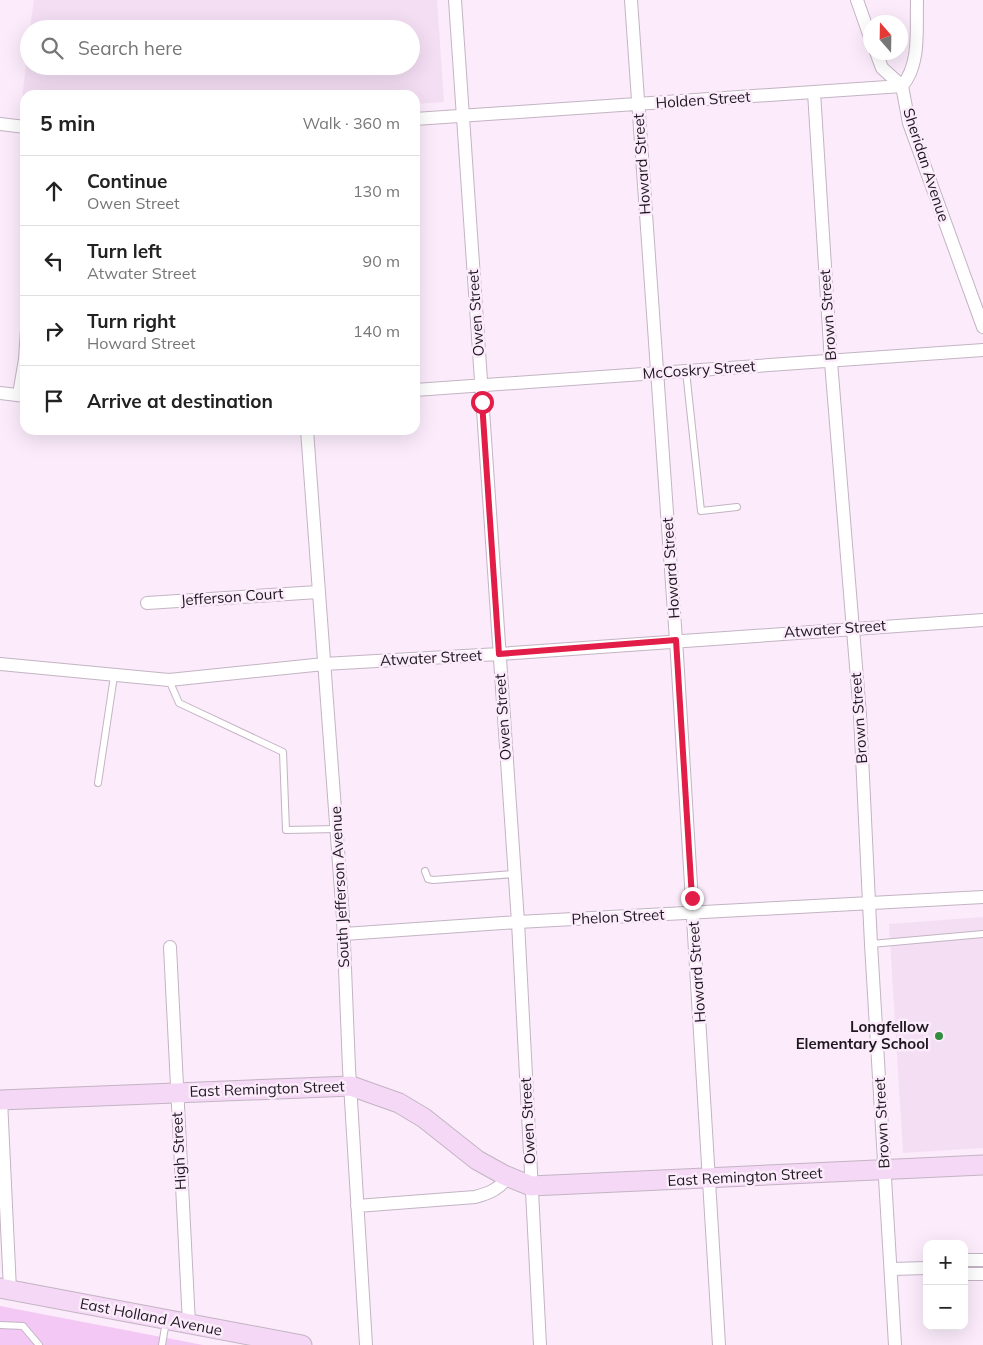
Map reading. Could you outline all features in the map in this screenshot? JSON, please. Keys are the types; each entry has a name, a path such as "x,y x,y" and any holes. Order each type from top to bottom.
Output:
{"main road":[{"name":"East Remington Street","path":"1,1100 351,1086 399,1103 424,1118 477,1160 508,1177 531,1186 983,1165"},
{"name":"East Holland Avenue","path":"5,1289 302,1345"}],"street":[{"name":"Owen Street","path":"455,0 515,874 540,1345"},
{"name":"Howard Street","path":"631,0 676,640 719,1345"},
{"path":"857,0 863,17"},
{"path":"879,60 882,68 902,86 911,75 915,50 917,0"},
{"name":"Holden Street","path":"420,119 902,86"},
{"name":"Sheridan Avenue","path":"902,86 909,123 983,327"},
{"name":"Brown Street","path":"814,92 831,362 860,715 871,944 892,1269 895,1345"},
{"path":"0,124 20,126"},
{"name":"McCoskry Street","path":"420,390 983,350"},
{"path":"0,393 20,395"},
{"name":"South Jefferson Avenue","path":"307,435 344,934 357,1206 366,1345"},
{"name":"Jefferson Court","path":"147,603 318,592"},
{"name":"Atwater Street","path":"0,664 169,680 324,664 499,654 676,640 983,620"},
{"name":"Phelon Street","path":"344,934 518,922 983,897"},
{"name":"High Street","path":"170,947 189,1324"},
{"path":"1,1100 5,1289"},
{"path":"357,1206 475,1197 491,1193 501,1186 508,1177"},
{"path":"968,1260 983,1260"},
{"path":"892,1269 923,1268"},
{"path":"968,1274 983,1274"}],"lane":[{"path":"686,371 701,511 737,507"},
{"path":"98,783 114,676"},
{"path":"169,680 179,703 283,752 286,830 337,829"},
{"path":"425,871 428,879 433,880 515,874"},
{"path":"871,944 983,934"},
{"path":"162,1345 166,1320"},
{"path":"0,1325 23,1326 39,1345"}],"shaded area":[{"path":"34,0 437,0 444,102 420,104 420,90 23,90 25,75 420,75 420,20 31,20"},
{"name":"Longfellow Elementary School","path":"983,917 983,1148 903,1153 889,924"},
{"path":"0,1306 203,1345 0,1345"}],"place":[{"name":"Longfellow Elementary School","path":"939,1036"}],"route":[{"path":"482,402 499,654 676,640 692,898"}]}
